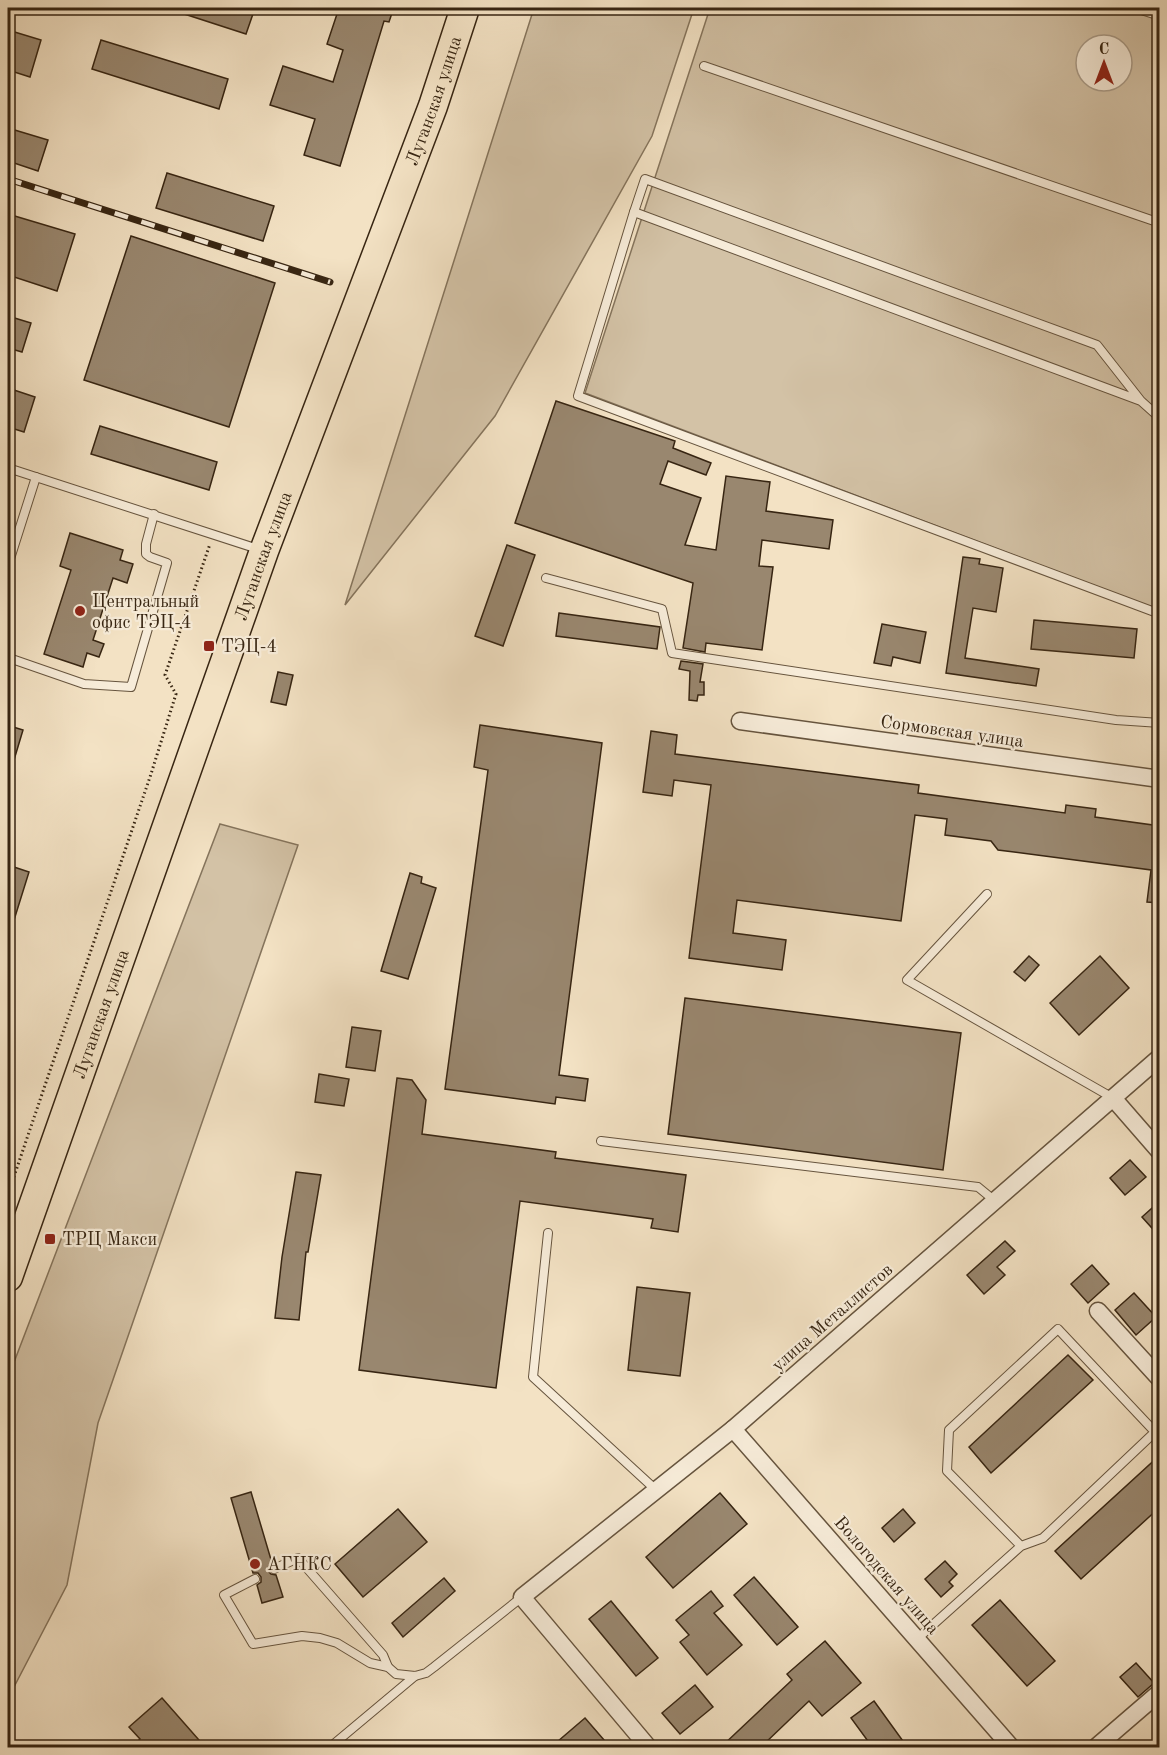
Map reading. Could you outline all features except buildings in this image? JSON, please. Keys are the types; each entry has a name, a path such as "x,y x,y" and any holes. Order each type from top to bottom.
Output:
{"highway":[{"name":"Луганская улица","path":"8,1277 264,551 433,106 465,8"}],"street":[{"name":"Сормовская улица","path":"740,721 1160,779"},
{"name":"улица Металлистов","path":"522,1597 733,1429 1160,1057"},
{"path":"1113,1098 1160,1152"},
{"path":"1098,1311 1160,1379"},
{"name":"Вологодская улица","path":"733,1429 1011,1748"},
{"path":"522,1597 649,1748"},
{"path":"1095,1748 1160,1692"}],"lane":[{"path":"1134,8 1160,16"},
{"path":"704,66 1160,223"},
{"path":"1160,418 1141,401 1097,345 645,179 578,396 1160,614"},
{"path":"634,212 1141,401"},
{"path":"8,468 264,551"},
{"path":"8,565 36,477"},
{"path":"8,653 9,658 84,684 131,687 167,563 146,554 146,544 154,514"},
{"path":"546,578 662,609 672,653 1116,720 1160,723"},
{"path":"987,894 907,980 1113,1098"},
{"path":"601,1141 978,1187 995,1200"},
{"path":"548,1233 533,1377 656,1491"},
{"path":"917,1639 1021,1546 1043,1538 1155,1432 1058,1329 949,1430 947,1471 1021,1546"},
{"path":"274,1569 298,1558 383,1655 388,1667 396,1674 415,1676"},
{"path":"255,1579 224,1595 253,1644 302,1636 320,1638 337,1643 370,1663 388,1667"},
{"path":"329,1748 415,1676 434,1667 522,1597"}],"path":[{"path":"8,1194 176,694 165,675 211,542"}],"shaded area":[{"path":"534,8 694,8 652,136 495,416 345,605"},
{"path":"710,8 1159,8 1159,610 585,393"},
{"path":"220,824 298,845 98,1423 67,1585 14,1687 8,1707 8,1378"}],"railway":[{"path":"8,179 330,282"}],"place":[{"name":"Центральный офис ТЭЦ-4","path":"80,611"},
{"name":"ТЭЦ-4","path":"209,646"},
{"name":"ТРЦ Макси","path":"50,1239"},
{"name":"АГНКС","path":"255,1564"}]}
